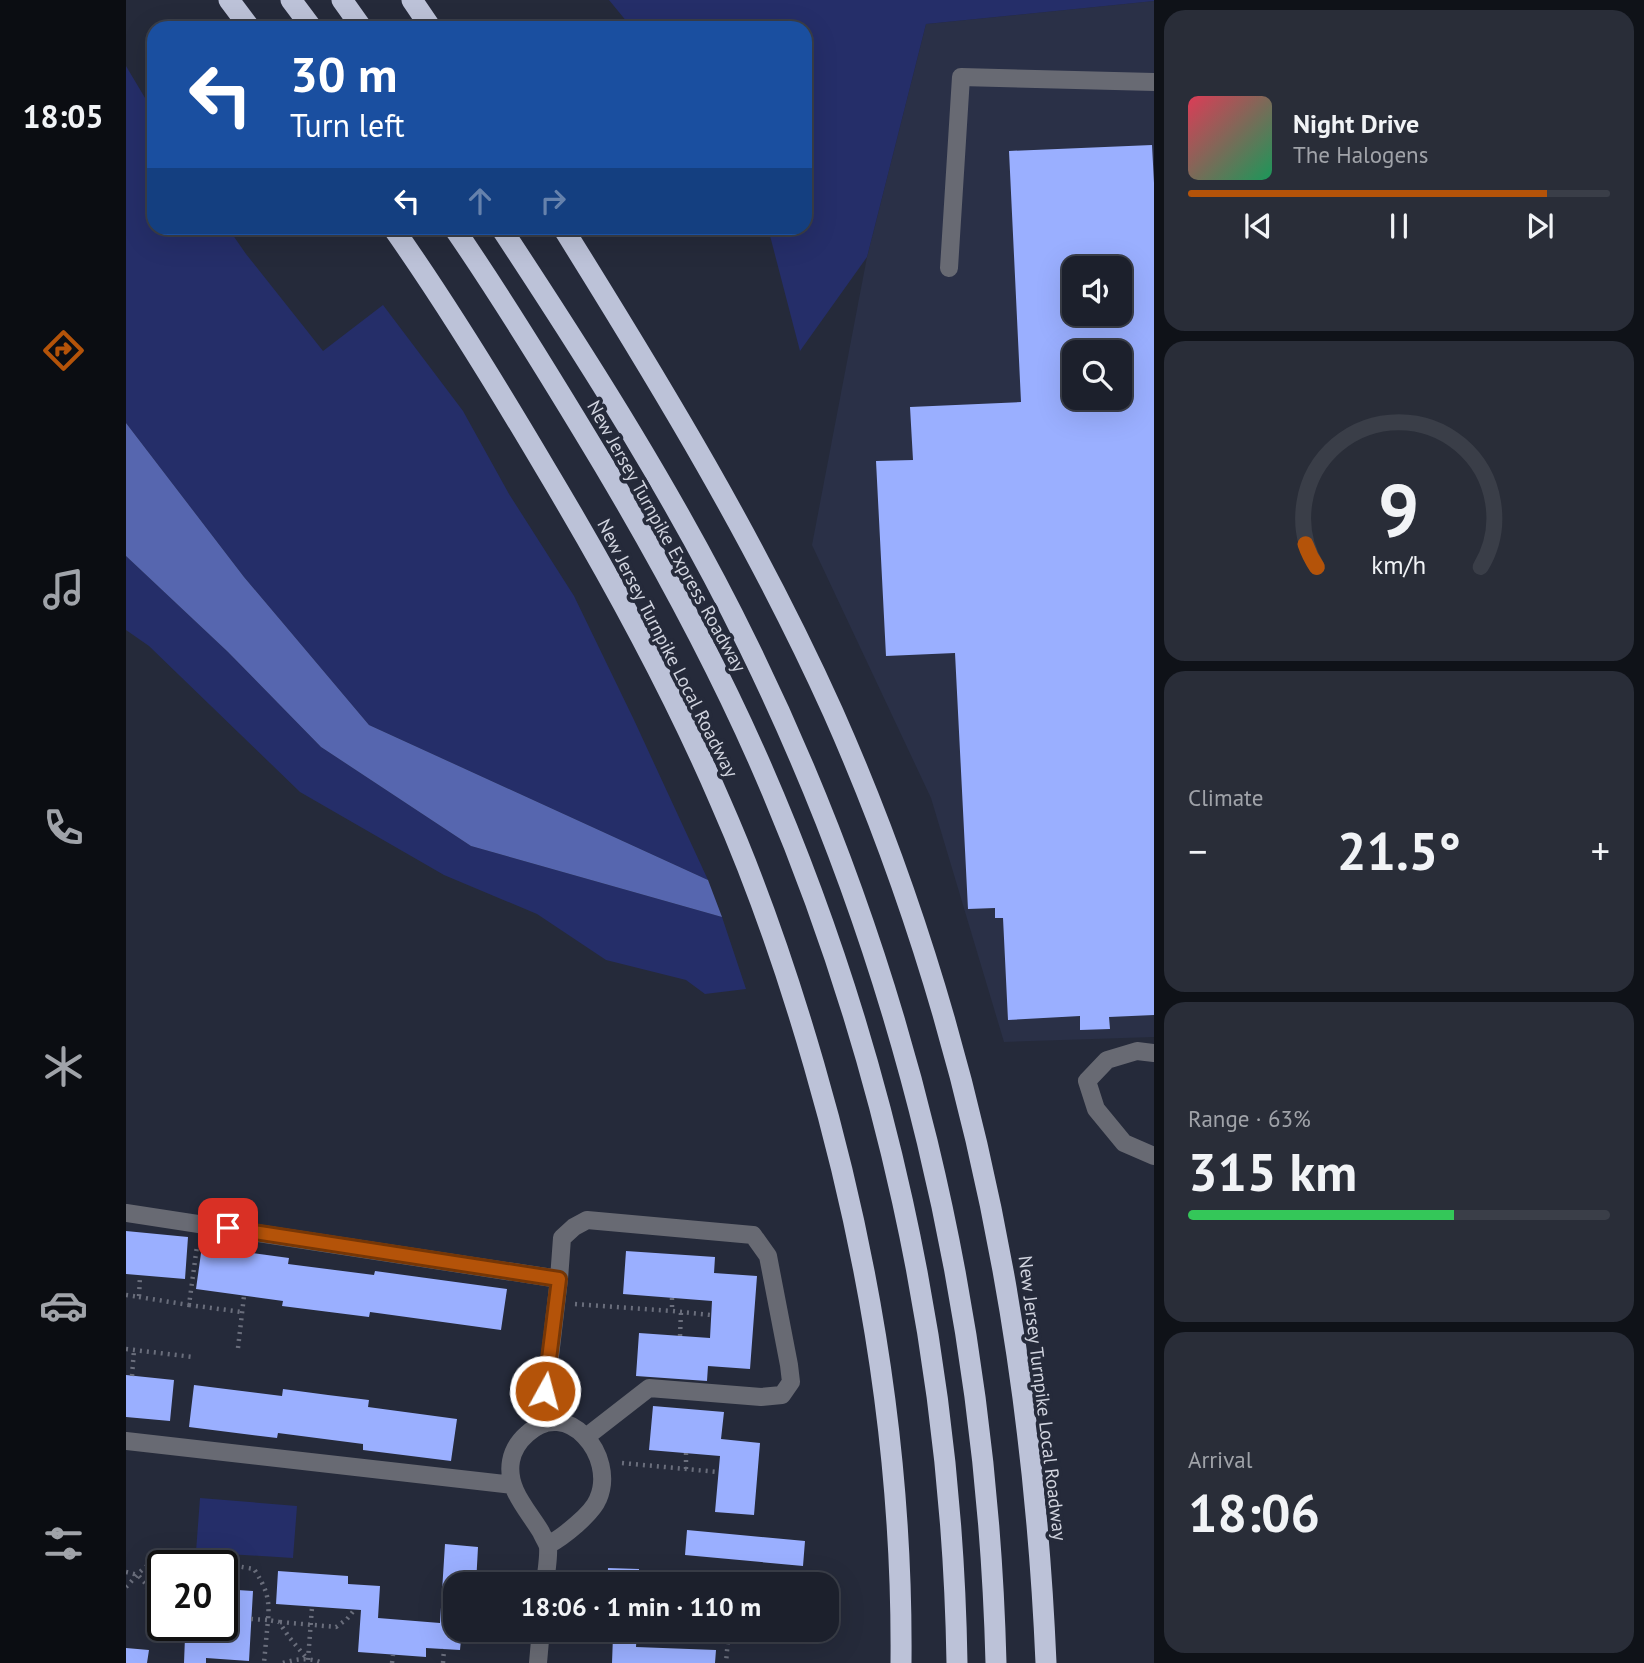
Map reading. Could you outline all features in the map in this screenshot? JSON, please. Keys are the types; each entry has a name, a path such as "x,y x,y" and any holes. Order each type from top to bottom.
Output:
{"highway":[{"path":"229,0 245,21"},
{"path":"291,0 307,21"},
{"path":"342,0 357,21"},
{"path":"412,0 426,21"},
{"name":"New Jersey Turnpike Local Roadway","path":"398,235 538,455 615,588 722,804 781,956 826,1106 846,1189 882,1376 898,1529 901,1663"},
{"name":"New Jersey Turnpike Express Roadway","path":"459,235 582,428 679,597 732,701 758,760 804,873 845,989 893,1159 929,1340 950,1529 957,1663"},
{"name":"New Jersey Turnpike Express Roadway","path":"506,235 616,408 692,538 765,680 846,871 885,988 933,1161 947,1224 967,1332 980,1428 989,1511 996,1663"},
{"name":"New Jersey Turnpike Local Roadway","path":"567,235 659,382 787,615 856,766 932,977 974,1125 999,1240 1017,1343 1032,1461 1046,1663"}],"street":[{"path":"948,268 961,77 1154,82"},
{"path":"1154,1053 1137,1051 1107,1060 1087,1081 1096,1109 1124,1143 1154,1156"},
{"path":"126,1213 559,1279"},
{"path":"542,1424 562,1238 574,1227 587,1220 753,1235 768,1256 791,1382 782,1395 761,1397 649,1388 586,1437"},
{"path":"546,1572 548,1545 531,1514 520,1502 513,1485 510,1463 521,1439 532,1429 550,1422 577,1429 586,1437 597,1451 602,1467 602,1483 598,1500 573,1528 548,1545"},
{"path":"126,1441 513,1485"},
{"path":"538,1663 540,1642"}],"path":[{"path":"189,1305 200,1224"},
{"path":"139,1297 140,1276"},
{"path":"126,1295 242,1312"},
{"path":"238,1348 243,1296"},
{"path":"672,1298 672,1311"},
{"path":"556,1303 711,1315"},
{"path":"680,1336 681,1312"},
{"path":"126,1349 193,1357"},
{"path":"132,1376 134,1350"},
{"path":"686,1453 686,1469"},
{"path":"602,1467 620,1463 718,1472"},
{"path":"126,1587 151,1563 175,1559 254,1569 265,1587 270,1604 264,1663"},
{"path":"126,1572 138,1575 147,1587"},
{"path":"308,1660 312,1606"},
{"path":"251,1619 335,1627 355,1609"},
{"path":"279,1622 308,1660"},
{"path":"726,1663 729,1642"},
{"path":"443,1663 444,1649"},
{"path":"392,1663 393,1655"},
{"path":"283,1663 299,1659 322,1663"}],"shaded area":[{"path":"609,0 1154,0 926,24 867,257 800,351 770,235 812,235 812,21 626,21"},
{"path":"1154,1 1154,1037 1004,1042 931,798 812,545 867,257 926,24"},
{"path":"126,66 147,101 147,235 233,235 323,351 383,305 463,411 509,494 574,596 708,880 369,725 244,577 126,423"},
{"path":"126,423 244,577 369,725 708,880 722,917 471,846 321,747 228,652 126,556"},
{"path":"126,556 228,652 321,747 471,846 722,917 746,989 705,994 686,980 606,960 537,914 444,875 300,792 149,646 126,630"},
{"path":"200,1498 297,1506 293,1558 238,1555 238,1550 196,1550"}],"building":[{"path":"1152,145 1154,1015 1109,1017 1110,1029 1080,1030 1080,1016 1008,1020 1003,918 995,918 995,908 968,909 955,653 886,656 876,461 913,460 910,407 1021,402 1009,151"},
{"path":"126,1231 188,1237 185,1279 126,1274"},
{"path":"202,1246 289,1258 288,1264 374,1275 375,1271 507,1289 501,1330 370,1312 369,1317 282,1306 283,1301 196,1289"},
{"path":"626,1251 715,1257 714,1273 757,1276 750,1369 708,1366 707,1381 636,1376 639,1333 710,1338 712,1301 623,1294"},
{"path":"126,1375 174,1380 170,1421 126,1417"},
{"path":"194,1385 282,1396 283,1389 369,1400 368,1407 457,1419 451,1461 363,1450 363,1444 278,1433 277,1438 189,1427"},
{"path":"653,1406 724,1412 721,1439 760,1443 754,1515 715,1512 720,1456 649,1450"},
{"path":"687,1530 805,1541 803,1566 685,1555"},
{"path":"445,1544 478,1547 477,1572 443,1572"},
{"path":"608,1568 639,1569 639,1572 608,1572"},
{"path":"278,1571 348,1576 348,1584 380,1586 378,1618 440,1623 443,1576 443,1642 461,1642 460,1650 426,1648 426,1657 358,1652 361,1610 276,1604"},
{"path":"238,1590 253,1591 249,1661 206,1658 206,1663 184,1663 185,1641 238,1641"},
{"path":"613,1642 636,1642 636,1647 716,1650 715,1663 612,1663"},
{"path":"126,1648 149,1650 147,1663 126,1663"}],"route":[{"path":"228,1228 559,1279 545,1391"}]}
